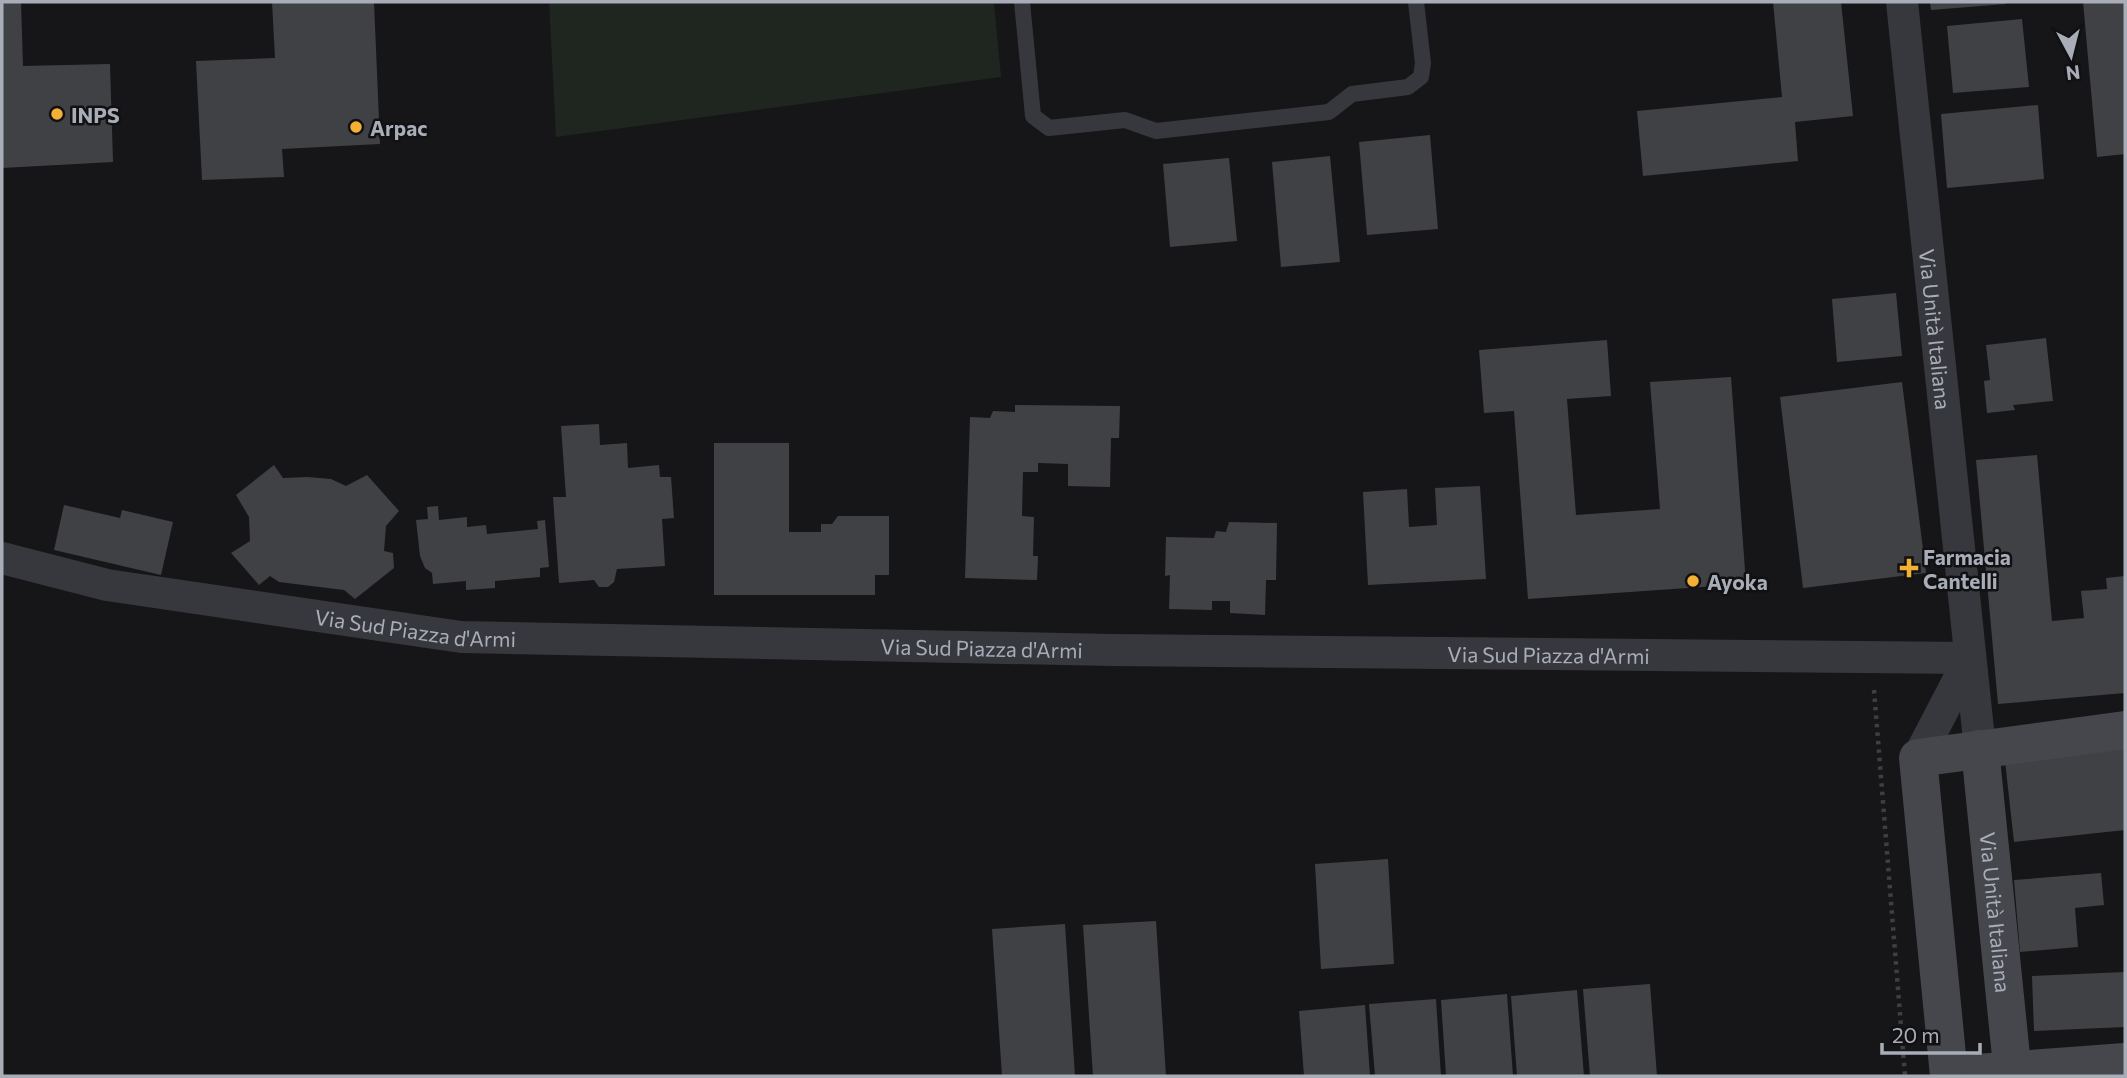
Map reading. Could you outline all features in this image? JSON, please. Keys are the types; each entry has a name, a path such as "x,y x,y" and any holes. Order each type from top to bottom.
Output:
{"main road":[{"path":"2125,730 1918,758 1949,1076 2125,1062"},
{"name":"Via Unità Italiana","path":"1980,749 2013,1073"}],"street":[{"name":"Via Unità Italiana","path":"1902,2 1980,749"},
{"name":"Via Sud Piazza d'Armi","path":"2,558 107,585 461,637 1045,649 1970,658"},
{"path":"1918,758 1970,658"}],"lane":[{"path":"1022,2 1033,116 1049,128 1125,120 1156,131 1329,112 1352,94 1408,87 1421,77 1423,63 1416,2"}],"path":[{"path":"1871,656 1905,1076"}],"shaded area":[{"path":"549,2 994,2 1001,77 556,137"}],"building":[{"name":"INPS","path":"2,2 21,2 23,66 110,64 113,162 2,168"},
{"path":"272,2 374,2 380,144 282,149 284,177 202,180 196,61 275,58"},
{"path":"1773,2 1841,2 1853,116 1795,122 1798,161 1643,176 1637,111 1782,97"},
{"path":"1930,2 2006,2 2006,4 1931,10"},
{"path":"2083,2 2125,2 2125,154 2097,157"},
{"path":"2022,19 2029,87 1953,93 1947,26"},
{"path":"2038,105 2044,179 1947,188 1941,114"},
{"path":"1430,135 1438,229 1367,235 1359,142"},
{"path":"1330,156 1340,262 1281,267 1272,162"},
{"path":"1229,158 1237,241 1170,247 1163,164"},
{"path":"1896,293 1902,356 1837,362 1832,299"},
{"path":"2046,338 2053,401 2013,405 2015,410 1987,413 1984,381 1990,380 1986,345"},
{"path":"1607,340 1611,396 1567,399 1576,515 1660,509 1650,382 1731,377 1746,584 1528,599 1514,411 1484,413 1479,350"},
{"path":"1902,382 1926,573 1803,588 1780,397"},
{"path":"1015,405 1120,406 1119,438 1111,438 1110,487 1068,486 1068,464 1038,463 1038,472 1023,472 1022,516 1034,517 1033,556 1038,556 1037,580 965,578 970,417 990,418 993,411 1015,412"},
{"path":"599,424 600,445 627,443 628,468 659,465 660,477 671,477 674,518 662,519 665,566 617,569 614,582 608,587 599,587 594,580 559,583 553,497 566,497 561,426"},
{"path":"714,443 789,443 789,532 821,532 821,524 832,524 838,516 889,516 889,575 875,575 875,595 714,595"},
{"path":"2037,455 2052,621 2084,618 2081,591 2107,589 2106,578 2125,576 2125,693 1998,704 1976,460"},
{"path":"274,465 283,478 331,479 346,486 367,475 399,511 386,526 384,551 393,553 394,568 355,599 344,590 279,582 270,576 259,585 231,553 250,541 249,517 236,495"},
{"path":"1480,486 1486,579 1368,585 1363,492 1407,489 1409,527 1437,525 1435,488"},
{"path":"64,505 120,518 122,510 173,522 161,575 54,550"},
{"path":"438,506 439,520 467,517 467,527 486,525 487,534 538,529 537,521 545,520 549,567 540,568 540,577 495,581 495,588 466,590 466,581 433,584 432,573 425,568 420,556 416,520 428,519 427,507"},
{"path":"1229,522 1277,523 1276,580 1266,580 1265,615 1230,613 1230,601 1212,601 1212,610 1169,609 1170,575 1165,576 1166,537 1214,538 1216,531 1226,532"},
{"path":"2125,747 2125,830 2014,842 2005,761"},
{"path":"1388,859 1394,964 1321,969 1315,864"},
{"path":"2101,873 2104,905 2075,908 2078,947 2020,952 2014,880"},
{"path":"1156,921 1166,1076 1093,1076 1083,925"},
{"path":"1065,924 1075,1076 1002,1076 992,929"},
{"path":"2125,972 2125,1027 2034,1031 2032,976"},
{"path":"1650,984 1657,1076 1590,1076 1583,989"},
{"path":"1577,990 1584,1076 1517,1076 1511,996"},
{"path":"1507,994 1513,1076 1446,1076 1441,1000"},
{"path":"1436,999 1441,1076 1375,1076 1369,1004"},
{"path":"1365,1005 1370,1076 1304,1076 1299,1011"}],"place":[{"name":"INPS","path":"57,114"},
{"name":"Arpac","path":"356,127"},
{"name":"Farmacia Cantelli","path":"1909,568"},
{"name":"Ayoka","path":"1693,581"}]}
